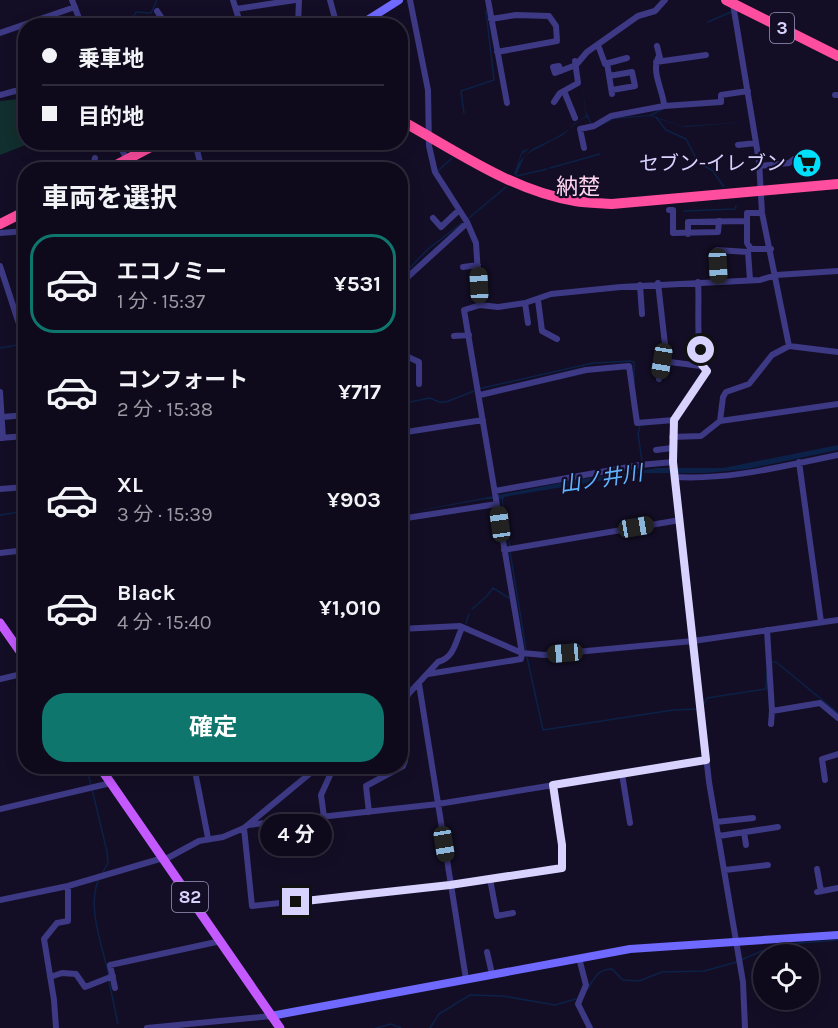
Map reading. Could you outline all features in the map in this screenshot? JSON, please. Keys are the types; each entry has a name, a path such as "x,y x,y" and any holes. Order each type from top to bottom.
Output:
{"highway":[{"name":"3","path":"730,1 838,56"},
{"path":"408,124 503,177 546,194 575,201 612,204 838,184"},
{"path":"128,162 147,150"},
{"path":"0,224 18,215"}],"main road":[{"path":"0,623 18,649"},
{"name":"82","path":"105,774 280,1028"}],"street":[{"path":"72,0 79,18"},
{"path":"233,0 239,18"},
{"path":"236,9 297,0 298,18"},
{"path":"330,0 335,18"},
{"path":"371,18 399,0"},
{"path":"410,0 428,90 428,135 435,172 466,222 476,243 480,305"},
{"path":"488,0 507,103"},
{"path":"561,71 638,16 655,11 665,0"},
{"path":"730,1 756,143 762,213 789,346"},
{"path":"43,18 75,7"},
{"path":"157,11 162,18"},
{"path":"491,19 516,15 549,16 556,26 556,41 497,52"},
{"path":"0,33 18,27"},
{"path":"598,45 605,64 607,63 609,76 612,92 634,88 632,72 609,76"},
{"path":"657,46 659,88 664,106"},
{"path":"659,60 706,56"},
{"path":"607,63 627,57"},
{"path":"554,102 564,91 578,83 575,63"},
{"path":"564,91 575,118"},
{"path":"585,148 580,129 594,126 611,116 664,106 721,102 721,95 748,91"},
{"path":"0,95 18,92"},
{"path":"738,145 756,143"},
{"path":"94,162 95,158"},
{"path":"759,166 789,164 794,159"},
{"path":"433,218 441,227 459,210"},
{"path":"669,210 673,210 673,233 718,232 719,221"},
{"path":"762,213 747,213 749,247 771,249"},
{"path":"688,234 688,222 747,221"},
{"path":"408,274 466,222"},
{"path":"0,233 18,232"},
{"path":"719,281 717,250 748,252 750,280"},
{"path":"463,267 478,265"},
{"path":"0,266 18,321"},
{"path":"428,674 520,659 522,653 465,310 480,305 498,307 525,303 551,294 657,283 750,280 776,275 838,271"},
{"path":"698,282 702,365 707,371 674,420 672,448 706,760 743,982 745,1028"},
{"path":"657,283 667,362"},
{"path":"640,285 642,314"},
{"path":"538,300 542,331 557,339"},
{"path":"525,303 528,323"},
{"path":"454,336 469,335"},
{"path":"720,421 723,397 726,392 748,384 759,374 765,361 789,346 838,352"},
{"path":"408,357 418,362 419,384"},
{"path":"659,379 662,361 700,366"},
{"path":"480,395 586,370 629,366 638,423 674,420"},
{"path":"0,392 3,417 2,438 18,437"},
{"path":"672,437 701,436 720,421 838,404"},
{"path":"3,417 18,416"},
{"path":"408,432 483,420"},
{"path":"656,450 672,448"},
{"path":"675,477 705,479 739,476 838,455"},
{"path":"495,491 629,467 673,462"},
{"path":"799,462 821,622"},
{"path":"0,489 18,488"},
{"path":"408,518 497,504"},
{"path":"504,550 680,520"},
{"path":"0,553 18,551"},
{"path":"408,629 462,628 522,653 544,655 693,641 838,620"},
{"path":"408,695 438,662 446,660 453,652 462,628"},
{"path":"767,630 771,724"},
{"path":"0,679 18,675"},
{"path":"418,684 466,979"},
{"path":"772,711 820,703 838,718"},
{"path":"825,780 822,759 838,754"},
{"path":"246,826 438,804 706,760"},
{"path":"196,774 208,838"},
{"path":"0,900 68,886 164,859 208,838 223,837 246,826 309,774"},
{"path":"324,817 321,795 331,774"},
{"path":"369,812 366,786 388,774"},
{"path":"622,774 630,823"},
{"path":"0,809 111,783"},
{"path":"246,826 252,906 450,885 562,868 562,845 553,785"},
{"path":"716,822 753,818"},
{"path":"719,836 775,828 773,838"},
{"path":"744,832 746,845"},
{"path":"725,870 768,865"},
{"path":"816,872 819,892 838,888"},
{"path":"490,879 496,916 513,913"},
{"path":"56,1028 44,939 57,923 68,921 68,886"},
{"path":"147,1028 202,1025 271,1016 654,946 838,936"},
{"path":"115,988 111,965 221,941"},
{"path":"487,952 492,974"},
{"path":"579,958 586,985 578,1004 588,1027"},
{"path":"50,976 62,973 76,974 80,976 85,987 113,976"}],"green space":[{"path":"18,99 18,112 16,113 18,148 0,155 0,101"}],"water":[{"path":"581,77 586,112 594,128 612,118 650,115 682,126 750,122 684,127 650,116 614,119 594,129 587,117 579,121 586,116"},
{"path":"569,129 563,135 527,154 532,149"},
{"path":"530,148 522,154 518,164 524,156 516,176 514,174 522,151"},
{"name":"山ノ井川","path":"838,445 838,450 748,469 706,473 645,473 504,497 504,499 486,499 408,513 576,480 658,468 723,468"}],"waterway":[{"path":"133,18 136,12 151,13 157,0"},
{"path":"464,113 461,91 494,80 486,11"},
{"path":"708,22 731,12"},
{"path":"651,115 663,109"},
{"path":"656,117 666,130 686,139 698,162 713,171 724,187"},
{"path":"550,168 600,154"},
{"path":"438,171 452,158"},
{"path":"517,176 547,169"},
{"path":"469,218 506,187"},
{"path":"684,211 735,209 736,206"},
{"path":"408,270 428,249 462,223"},
{"path":"0,348 18,345"},
{"path":"478,389 593,363 630,361 634,362 634,382"},
{"path":"408,402 430,398 446,402 474,391"},
{"name":"山ノ井川","path":"640,425 638,434 642,461"},
{"path":"502,499 510,548"},
{"path":"0,515 18,512"},
{"path":"510,552 526,649"},
{"path":"472,609 493,588 509,598"},
{"path":"466,623 469,614"},
{"path":"527,657 543,730 673,710 698,709"},
{"path":"773,662 776,662 838,713"},
{"path":"704,704 707,698 766,689 767,672"},
{"path":"88,774 91,785"},
{"path":"92,789 107,852 108,863 102,874"},
{"path":"98,881 95,892 95,916 109,976"},
{"path":"741,960 764,950 800,943 838,940"},
{"path":"587,990 596,975 607,969 612,969 623,980 639,981 662,972 704,971 737,962"},
{"path":"109,981 118,1024"},
{"path":"430,1028 439,1014 470,995 503,996 555,1005 576,999"},
{"path":"376,1028 391,1024 401,1028"}],"place":[{"name":"セブン-イレブン","path":"807,163"}],"district":[{"name":"納楚","path":"578,187"}],"route":[{"path":"296,902 450,885 562,868 562,845 553,785 706,760 672,437 674,420 707,371 702,365 701,350"}]}
